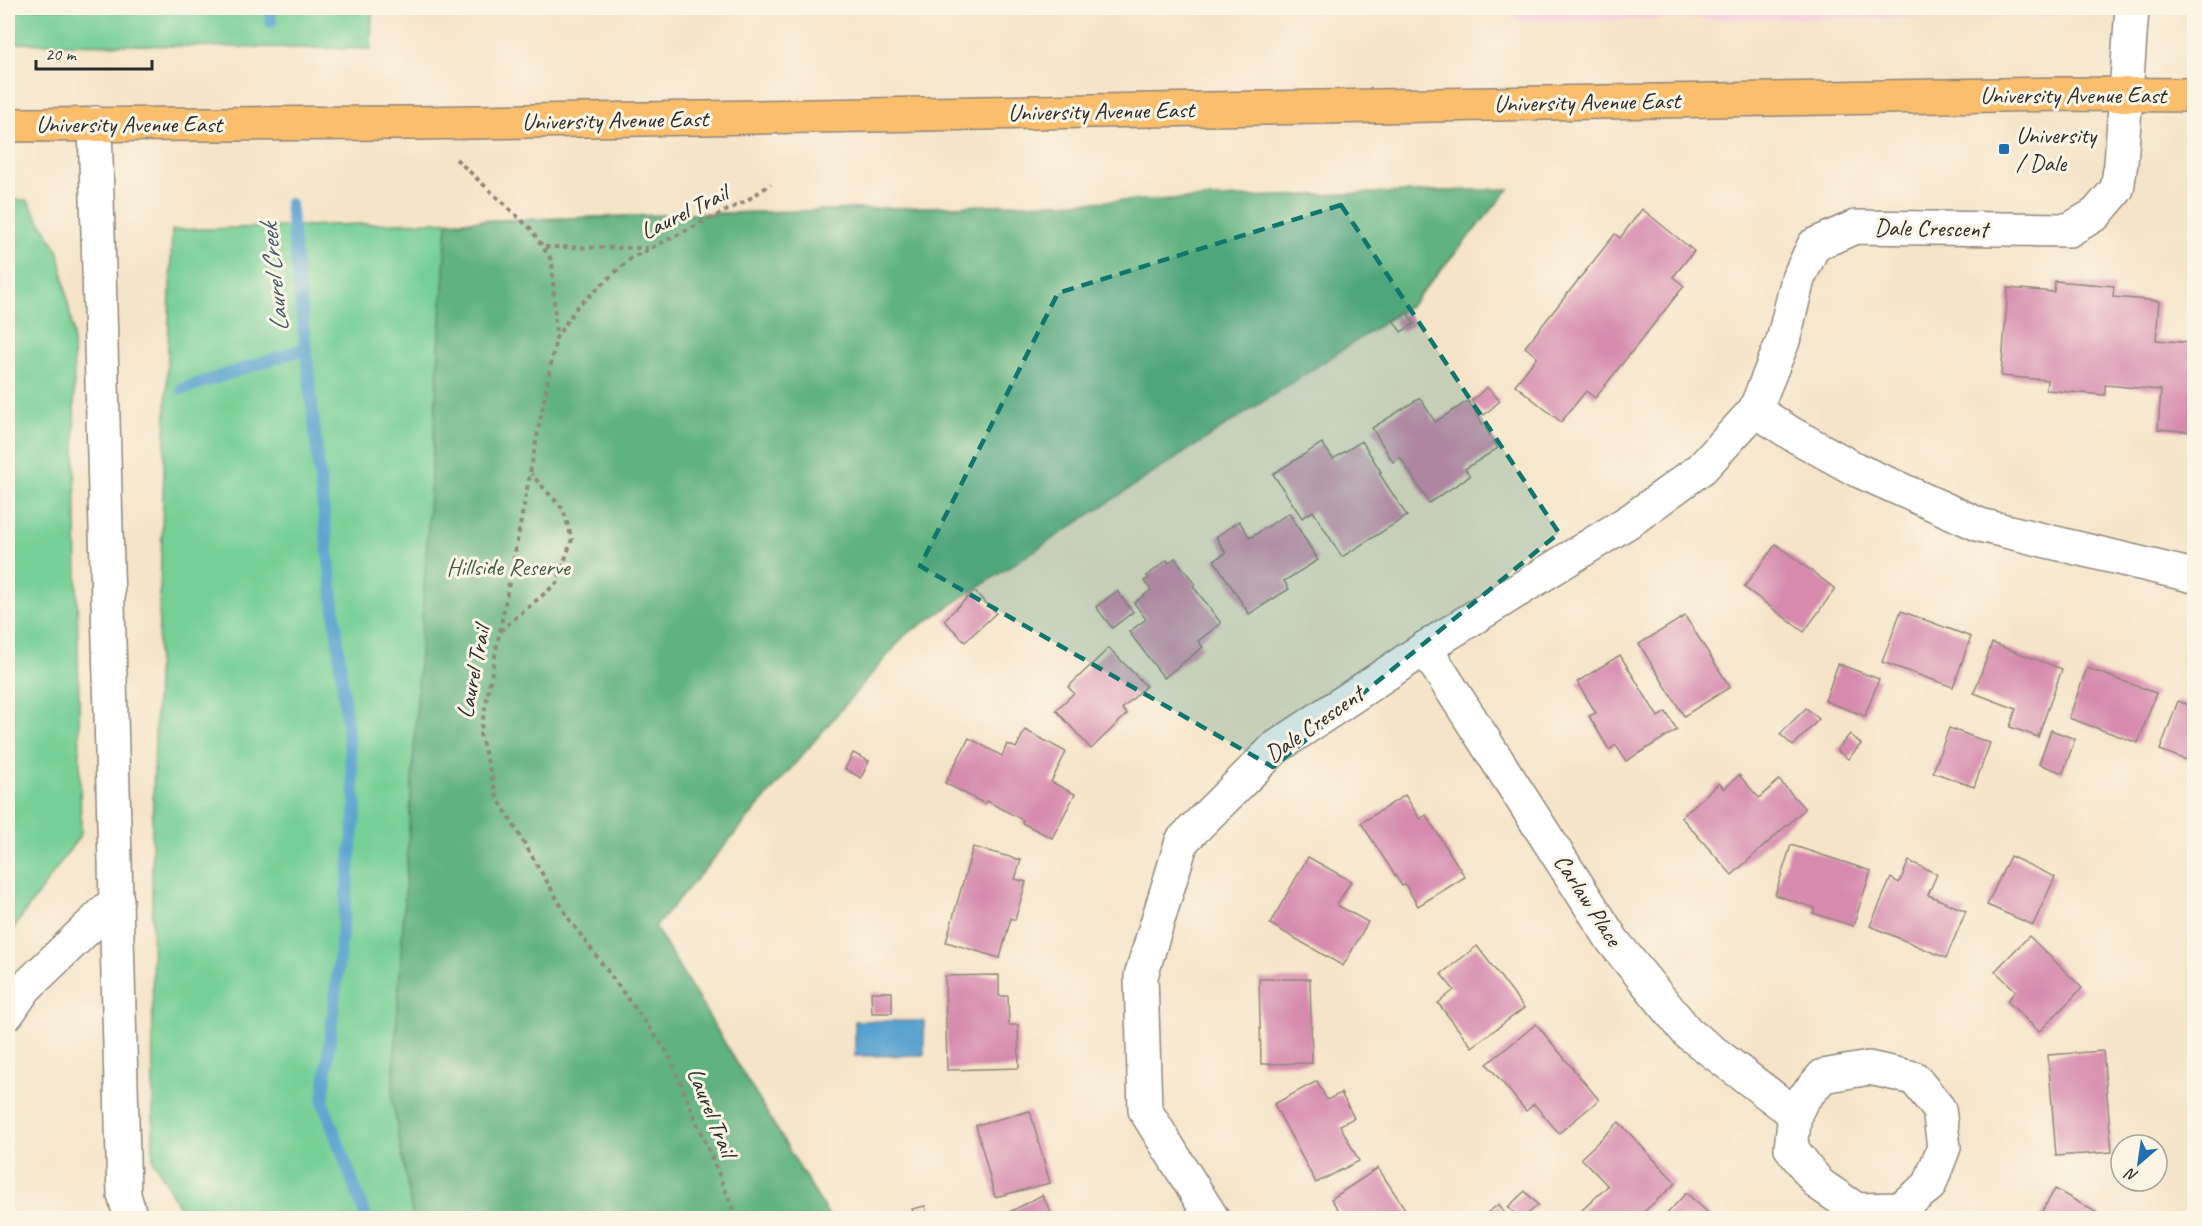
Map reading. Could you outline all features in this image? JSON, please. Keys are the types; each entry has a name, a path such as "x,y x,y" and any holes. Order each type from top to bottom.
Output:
{"main road":[{"name":"University Avenue East","path":"8,125 418,123 2050,94 2194,95"}],"street":[{"name":"Dale Crescent","path":"1212,1218 1145,1110 1141,976 1182,841 1275,748 1425,648 1631,520 1702,468 1755,410 1784,341 1798,279 1814,245 1855,227 2069,230 2096,214 2117,189 2121,163 2132,8"},
{"path":"95,123 124,1194 131,1218"},
{"path":"1755,410 1792,434 1856,469 1980,525 2194,576"},
{"name":"Carlaw Place","path":"1425,648 1612,941 1688,1033 1795,1114"},
{"path":"8,1013 25,988 117,900"},
{"path":"1869,1068 1914,1078 1939,1109 1944,1147 1929,1186 1899,1209 1857,1210 1819,1184 1791,1148 1795,1114 1802,1100 1823,1076 1869,1068"}],"path":[{"path":"418,123 531,229 544,248 552,261 556,338"},
{"name":"Laurel Trail","path":"737,1218 668,1053 569,919 497,797 480,734 556,338 576,308 631,258 746,201 771,184"},
{"path":"544,248 650,248"},
{"path":"500,631 557,583 572,539 563,509 530,473"}],"highlighted area":[{"path":"1341,205 1559,533 1273,767 920,566 1058,293"}],"shaded area":[{"path":"1510,8 2068,8 2066,11 2046,17 1516,20"}],"green space":[{"path":"8,8 372,8 371,49 8,43"},
{"name":"Hillside Reserve","path":"1509,189 1411,305 905,635 655,927 830,1218 185,1218 153,1159 152,828 172,230"},
{"name":"Hillside Reserve","path":"1509,189 1411,305 905,635 655,927 830,1218 413,1218 392,1099 447,222"},
{"path":"8,200 27,200 59,252 73,331 81,834 8,936"}],"water":[{"path":"855,1021 924,1021 924,1055 855,1056"}],"building":[{"path":"1642,209 1694,251 1673,277 1684,286 1595,398 1586,391 1561,422 1515,385 1537,357 1525,347 1615,234 1620,238"},
{"path":"2055,281 2114,286 2113,297 2159,301 2156,340 2194,343 2194,432 2158,429 2161,390 2105,385 2105,395 2046,390 2047,380 2001,376 2008,288 2054,292"},
{"path":"1407,312 1414,324 1401,332 1393,320"},
{"path":"1487,387 1500,401 1484,415 1471,401"},
{"path":"1420,398 1435,422 1468,401 1498,448 1465,469 1470,476 1429,503 1400,457 1393,462 1372,428"},
{"path":"1362,441 1381,472 1379,473 1407,516 1342,557 1313,511 1302,518 1273,474 1322,443 1333,459"},
{"path":"1289,513 1318,560 1284,581 1289,589 1249,614 1214,560 1226,553 1216,537 1239,521 1250,538"},
{"path":"1776,544 1835,589 1804,632 1744,587"},
{"path":"1175,558 1221,623 1198,641 1203,647 1164,678 1129,632 1146,619 1134,603 1151,590 1144,581 1149,578 1147,576 1167,560 1169,563"},
{"path":"974,591 996,613 965,642 944,620"},
{"path":"1117,591 1133,612 1112,628 1096,607"},
{"path":"1901,611 1971,637 1953,687 1882,662"},
{"path":"1685,616 1730,687 1684,716 1639,644"},
{"path":"1992,643 2062,669 2038,737 2010,727 2016,709 1974,693"},
{"path":"1109,648 1146,686 1122,709 1127,714 1091,749 1056,710 1074,693 1068,687"},
{"path":"1620,655 1658,717 1666,712 1677,730 1626,761 1616,745 1609,750 1589,716 1596,713 1577,682"},
{"path":"1838,664 1879,679 1865,716 1825,701"},
{"path":"2087,668 2156,693 2138,743 2069,718"},
{"path":"2178,701 2194,707 2194,763 2160,750"},
{"path":"1806,708 1819,719 1793,746 1780,734"},
{"path":"1949,728 1990,743 1974,787 1933,772"},
{"path":"1025,730 1066,752 1051,782 1075,794 1052,838 1022,823 1023,820 987,801 985,804 945,783 969,738 1002,756 1007,744 1016,748"},
{"path":"2051,730 2075,739 2063,773 2039,764"},
{"path":"1850,734 1861,744 1848,759 1837,750"},
{"path":"853,753 869,761 861,778 845,769"},
{"path":"1739,775 1759,798 1779,780 1805,809 1732,875 1681,817 1719,783 1724,789"},
{"path":"1405,795 1420,819 1426,815 1465,877 1418,906 1405,884 1402,886 1361,823"},
{"path":"1791,845 1871,871 1853,926 1813,913 1815,908 1775,895"},
{"path":"973,847 1021,860 1015,879 1026,882 1015,920 1011,918 1000,958 946,942"},
{"path":"2010,856 2055,877 2033,925 1987,905"},
{"path":"1308,857 1351,881 1337,905 1368,922 1343,966 1270,924"},
{"path":"1909,861 1937,874 1928,895 1966,911 1946,958 1870,926 1891,878 1899,883"},
{"path":"2029,936 2082,988 2039,1032 2007,1001 2016,991 1995,971"},
{"path":"1477,946 1524,1008 1472,1047 1438,1003 1454,990 1441,974"},
{"path":"999,975 999,996 1008,996 1009,1025 1018,1025 1019,1068 947,1070 945,976"},
{"path":"1259,979 1310,979 1312,1063 1261,1064"},
{"path":"871,992 892,992 892,1013 872,1013"},
{"path":"1536,1024 1599,1100 1559,1133 1534,1104 1526,1111 1487,1064"},
{"path":"2103,1051 2110,1133 2109,1152 2056,1156 2048,1055"},
{"path":"1317,1081 1327,1100 1341,1093 1354,1118 1340,1125 1359,1161 1316,1183 1274,1104"},
{"path":"1030,1111 1050,1183 995,1197 976,1125"},
{"path":"1619,1122 1676,1183 1637,1218 1590,1218 1582,1210 1608,1186 1581,1158"},
{"path":"1378,1168 1411,1218 1344,1218 1331,1199"},
{"path":"2055,1189 2101,1215 2099,1218 2038,1218"},
{"path":"1525,1191 1538,1205 1523,1218 1519,1218 1508,1207"},
{"path":"1686,1193 1714,1218 1663,1218"},
{"path":"1042,1195 1054,1218 998,1218"},
{"path":"1499,1204 1508,1218 1491,1218 1487,1213"},
{"path":"925,1206 928,1218 915,1218 912,1209"}],"waterway":[{"name":"Laurel Creek","path":"270,8 271,22"},
{"path":"290,204 356,808 323,1102 366,1218"},
{"path":"182,389 304,349"}],"place":[{"name":"University / Dale","path":"2004,149"}]}
